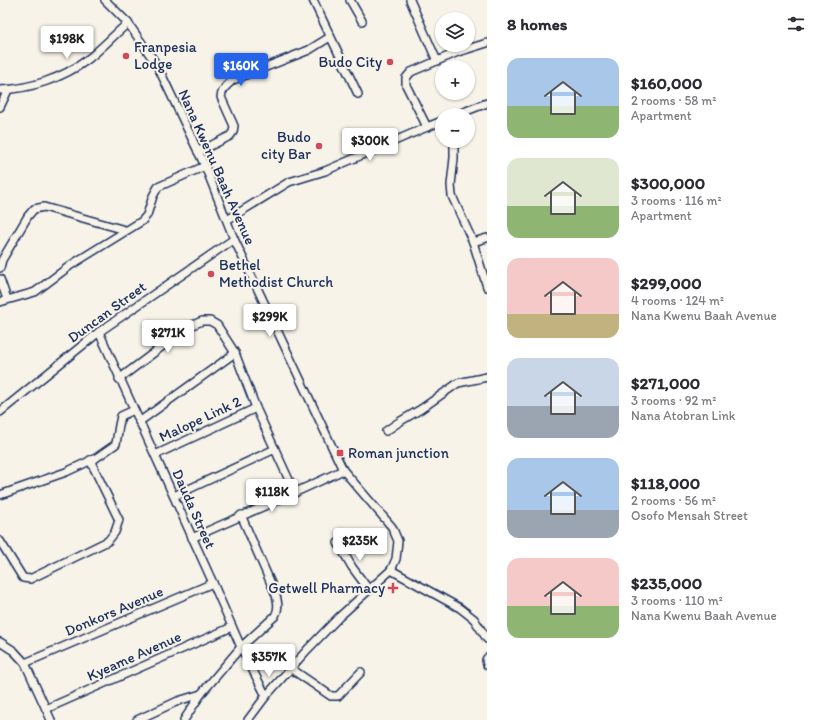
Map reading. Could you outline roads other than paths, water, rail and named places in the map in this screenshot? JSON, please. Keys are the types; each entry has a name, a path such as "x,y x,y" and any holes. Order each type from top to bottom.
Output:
{"street":[{"name":"Nana Kwenu Baah Avenue","path":"105,0 128,23 157,65 205,166 234,239 343,470 392,527 398,541 398,551 391,570 339,617 290,668 248,720"},
{"path":"313,0 358,94"},
{"path":"350,0 362,21"},
{"path":"410,0 437,60"},
{"path":"0,90 22,88 48,80 69,70 86,60 128,23"},
{"path":"198,152 230,136 233,132 234,126 221,97 222,92 233,80 309,50 330,37"},
{"path":"440,60 487,43"},
{"path":"427,127 406,85 406,78 411,72 435,62"},
{"path":"0,107 8,90"},
{"path":"474,108 487,103"},
{"path":"226,220 289,182 325,171 435,124"},
{"path":"454,148 451,185 452,196 473,242 487,287"},
{"path":"0,278 4,300 35,292 71,265 142,221 147,214 153,196 158,187 205,166"},
{"path":"0,268 2,260 28,216 34,209 44,207 126,230"},
{"path":"473,242 487,238"},
{"name":"Duncan Street","path":"0,412 99,332 234,239"},
{"path":"119,379 188,327 202,321 210,321 217,325 235,353 256,408 295,493"},
{"name":"Dauda Street","path":"99,332 241,647 266,696"},
{"path":"139,422 235,353"},
{"path":"386,431 458,383 487,377"},
{"name":"Malope Link 2","path":"155,455 256,408"},
{"path":"0,495 66,472 107,451 116,444 121,416 134,410"},
{"path":"174,496 275,449"},
{"path":"0,541 23,578 30,580 108,541 116,532 118,520 90,460"},
{"path":"192,538 241,515 295,493 343,470"},
{"path":"184,720 200,694 241,647 275,616 277,611 278,602 241,515"},
{"path":"338,543 352,567 369,590"},
{"path":"391,570 460,608 474,619 487,639"},
{"name":"Donkors Avenue","path":"25,663 213,583"},
{"name":"Kyeame Avenue","path":"46,709 232,627"},
{"path":"0,642 14,651 25,663 51,720"},
{"path":"487,658 487,665"},
{"path":"290,668 331,696 338,696 361,672"},
{"path":"137,720 178,701 200,694"}],"place":[{"name":"Franpesia Lodge","path":"126,56"},
{"name":"Budo City","path":"390,62"},
{"name":"Budo city Bar","path":"319,146"},
{"name":"Bethel Methodist Church","path":"211,274"},
{"name":"Roman junction","path":"340,453"},
{"name":"Getwell Pharmacy","path":"393,588"}]}
